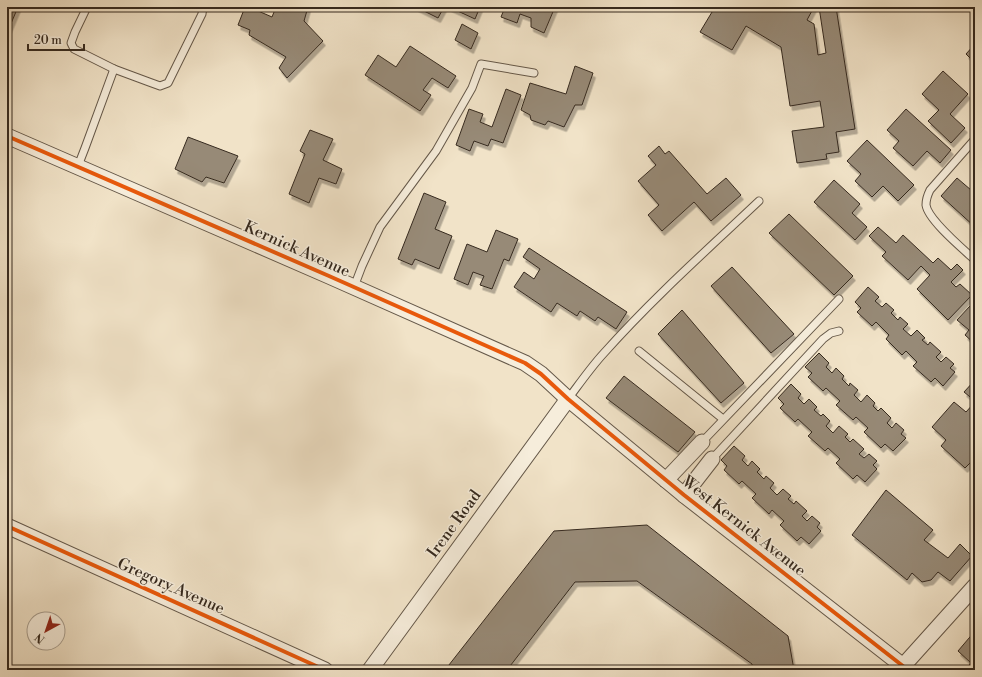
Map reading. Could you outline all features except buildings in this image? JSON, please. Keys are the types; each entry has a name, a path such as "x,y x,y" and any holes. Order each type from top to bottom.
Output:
{"street":[{"name":"Kernick Avenue","path":"7,136 525,363 541,374 568,398"},
{"name":"West Kernick Avenue","path":"568,398 684,495 906,668"},
{"name":"Irene Road","path":"370,670 568,398"},
{"path":"666,480 702,442"},
{"path":"684,495 712,458"},
{"name":"Gregory Avenue","path":"7,526 325,670"},
{"path":"906,668 975,586"}],"lane":[{"path":"87,7 71,43 74,49 114,69 160,86 168,83 202,14 203,7"},
{"path":"354,287 380,227 436,151 472,88 482,64 534,73"},
{"path":"78,166 114,69"},
{"path":"975,139 930,190 926,205 930,215 936,223 975,260"},
{"path":"568,398 603,353 633,322 670,284 759,201"},
{"path":"702,442 839,299"},
{"path":"712,458 823,339 831,333 839,331"},
{"path":"639,351 723,419"}],"cycle path":[{"path":"7,136 525,363 541,374 568,399 684,495 908,670"},
{"path":"7,526 325,670"}]}
